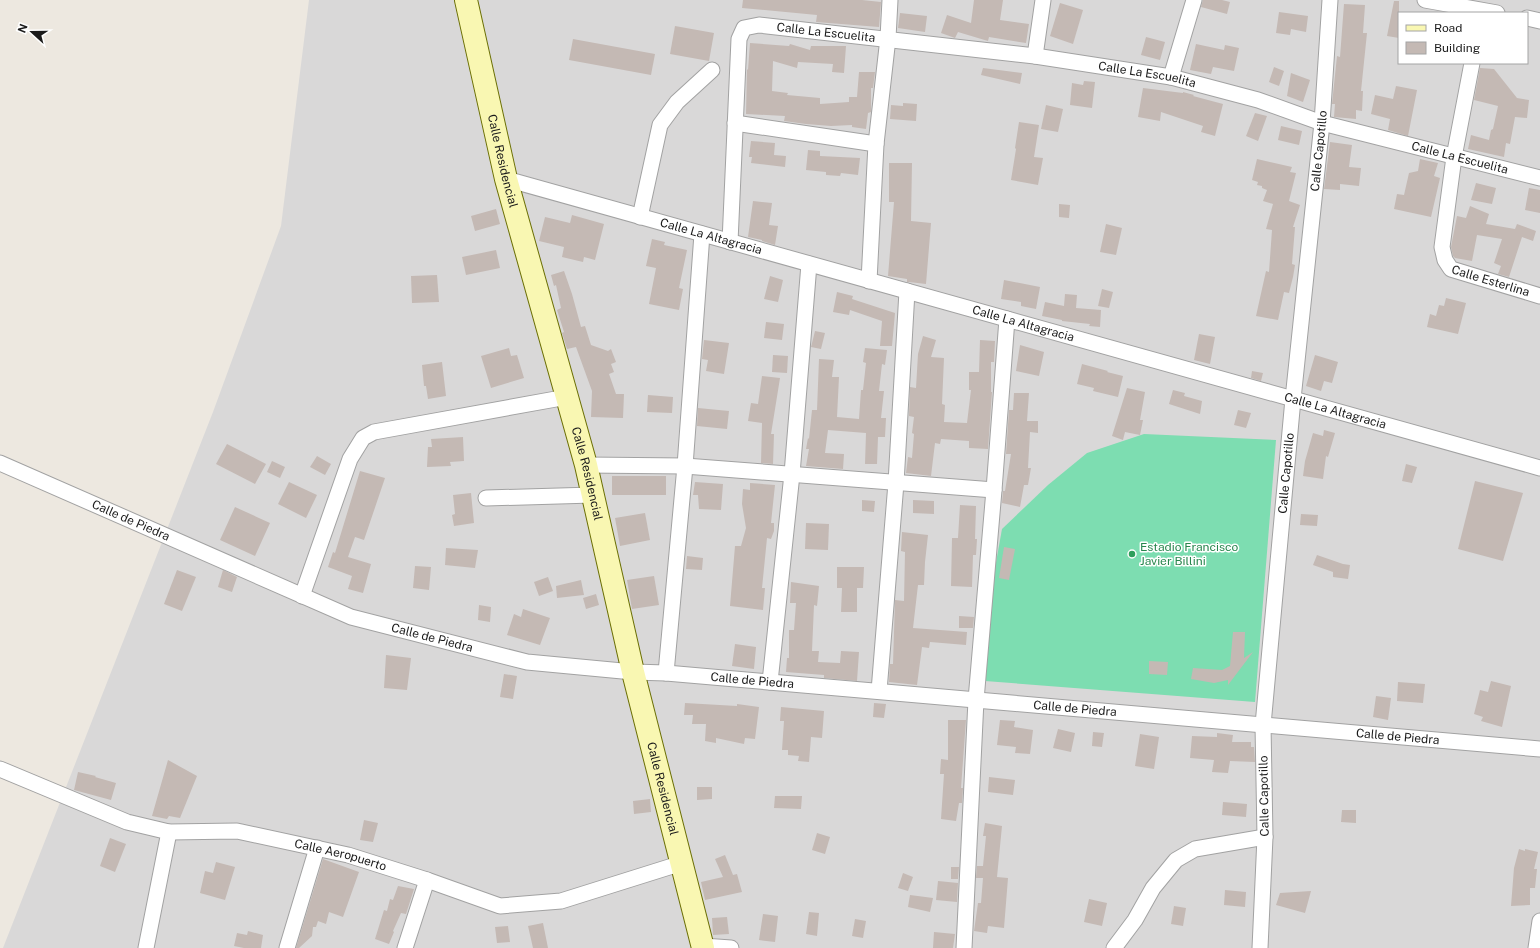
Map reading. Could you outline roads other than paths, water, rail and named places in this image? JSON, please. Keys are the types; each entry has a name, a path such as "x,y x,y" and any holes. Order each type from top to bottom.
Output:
{"main road":[{"name":"Calle Residencial","path":"466,0 506,179 586,465 633,672 703,947"}],"street":[{"path":"869,281 876,144 888,38 890,0"},
{"path":"1035,56 1043,0"},
{"path":"1171,77 1194,0"},
{"name":"Calle Capotillo","path":"1260,948 1266,837 1263,725 1292,399 1322,123 1330,0"},
{"path":"1425,0 1482,12"},
{"path":"1528,18 1540,21"},
{"name":"Calle La Escuelita","path":"734,123 739,39 744,28 759,25 888,38 1035,56 1171,77 1258,100 1322,123 1540,178"},
{"path":"1454,157 1472,64"},
{"path":"640,217 660,125 677,102 712,70"},
{"path":"730,242 734,123 876,144"},
{"name":"Calle Esterlina","path":"1454,157 1442,247 1445,260 1451,269 1540,296"},
{"name":"Calle La Altagracia","path":"506,179 1540,468"},
{"path":"666,673 685,466 702,234"},
{"path":"770,682 792,474 809,264"},
{"path":"879,691 896,482 907,292"},
{"path":"964,948 976,700 1007,319"},
{"path":"302,596 350,459 363,438 374,432 567,396"},
{"name":"Calle de Piedra","path":"0,463 351,617 527,662 633,672 666,673 879,691 1540,749"},
{"path":"586,465 685,466 994,490"},
{"path":"486,498 593,495"},
{"name":"Calle Aeropuerto","path":"0,769 127,822 169,832 237,831 317,848 348,855 427,880 500,906 561,901 682,862"},
{"path":"146,948 169,832"},
{"path":"1114,948 1136,920 1153,888 1176,860 1195,849 1266,837"},
{"path":"286,948 317,848"},
{"path":"405,948 427,880"},
{"path":"1536,948 1540,921"},
{"path":"703,947 731,948"}],"place":[{"name":"Estadio Francisco Javier Billini","path":"1132,554"}]}
